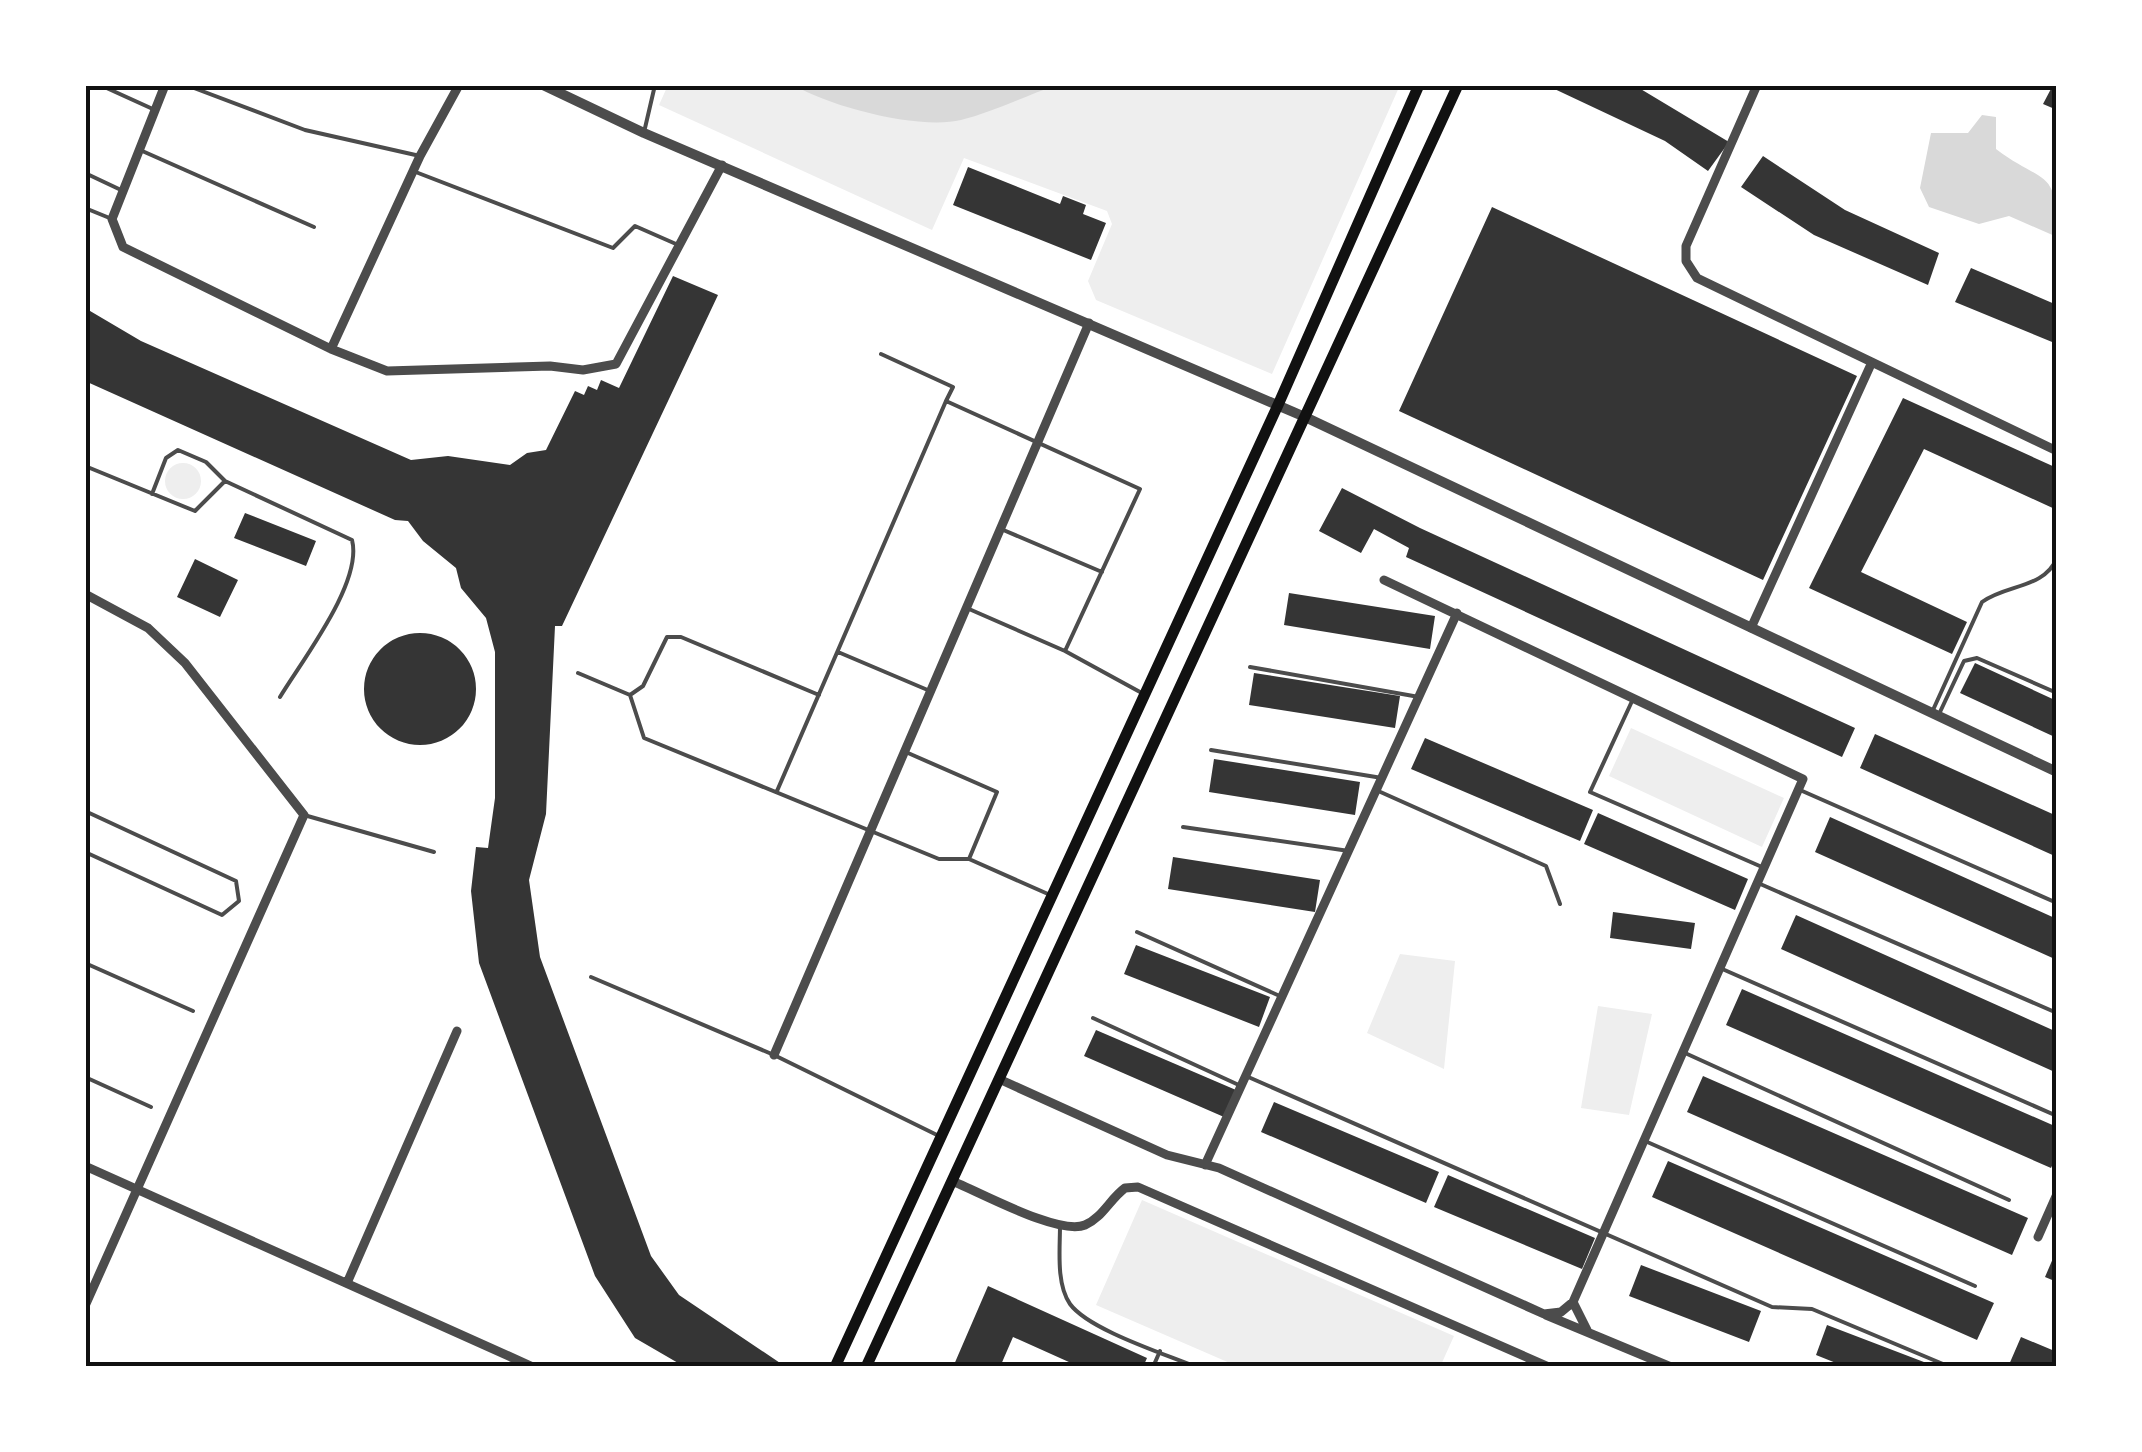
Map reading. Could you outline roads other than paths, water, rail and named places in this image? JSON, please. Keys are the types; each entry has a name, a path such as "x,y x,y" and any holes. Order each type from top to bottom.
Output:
{"main road":[{"path":"835,1367 1278,405 1420,85"},
{"path":"866,1367 1458,85"}],"street":[{"path":"165,85 112,220 123,247 332,349 386,370 532,366 583,370 616,364 722,166"},
{"path":"332,349 420,156 459,85"},
{"path":"543,85 644,133 1278,405 2057,772"},
{"path":"1757,85 1686,246 1686,262 1697,278 2057,451"},
{"path":"774,1055 1089,324"},
{"path":"1750,628 1872,362"},
{"path":"1384,580 1803,778 1574,1302 1561,1312 1544,1314"},
{"path":"85,594 148,628 185,663 304,815 135,1186 85,1306"},
{"path":"1206,1165 1457,613"},
{"path":"348,1283 457,1031"},
{"path":"999,1080 1167,1155 1206,1165 1667,1366"},
{"path":"85,1166 533,1367"},
{"path":"952,1181 1060,1226 1082,1227 1097,1218 1125,1188 1138,1187 1549,1367"},
{"path":"2038,1237 2057,1194"},
{"path":"1574,1302 1588,1332"}],"lane":[{"path":"100,85 155,110"},
{"path":"186,85 304,130 420,156"},
{"path":"644,133 655,85"},
{"path":"139,149 314,227"},
{"path":"413,171 613,248 635,226 678,244"},
{"path":"85,173 123,190"},
{"path":"85,208 112,220"},
{"path":"777,791 952,387 881,354"},
{"path":"946,401 1140,489 1065,651"},
{"path":"152,494 166,458 178,450 206,462 224,481 352,540 356,555 349,581 280,698"},
{"path":"85,466 194,511 224,481"},
{"path":"1000,529 1102,572"},
{"path":"1934,714 1982,602 1998,590 2022,587 2051,572 2057,558"},
{"path":"966,608 1065,651 1144,695"},
{"path":"630,695 643,686 667,637 681,637 818,695"},
{"path":"838,652 930,692"},
{"path":"1934,714 1964,661 1977,658 2057,693"},
{"path":"1250,667 1419,697"},
{"path":"578,673 630,695 644,738 940,859 969,859 1052,896"},
{"path":"1633,699 1590,792 1764,868"},
{"path":"1211,750 1382,778"},
{"path":"904,751 997,792 969,859"},
{"path":"1376,790 1546,866 1560,904"},
{"path":"1800,790 2057,903"},
{"path":"85,811 236,882 238,901 222,916 85,852"},
{"path":"304,815 434,852"},
{"path":"1183,828 1349,851"},
{"path":"1758,883 2057,1012"},
{"path":"1137,932 1282,997"},
{"path":"85,963 194,1011"},
{"path":"1720,968 2057,1116"},
{"path":"591,976 774,1055 941,1137"},
{"path":"1093,1018 1607,1233 1772,1307 1812,1310 1944,1364"},
{"path":"1683,1052 2009,1200"},
{"path":"85,1077 151,1107"},
{"path":"1644,1140 1975,1286"},
{"path":"1060,1226 1061,1274 1070,1304 1097,1323 1196,1367"},
{"path":"1153,1367 1160,1351"},
{"path":"1522,1367 1527,1356"}]}
